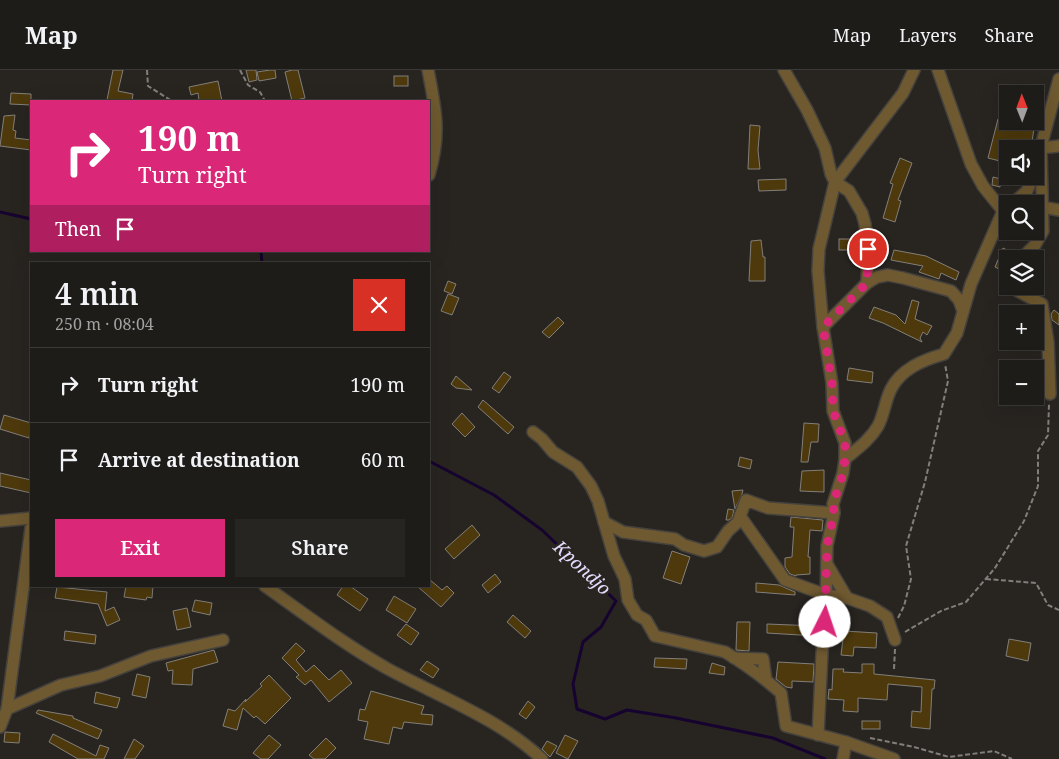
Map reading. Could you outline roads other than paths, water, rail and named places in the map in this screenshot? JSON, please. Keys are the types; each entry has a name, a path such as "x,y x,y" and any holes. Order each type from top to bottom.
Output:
{"street":[{"path":"428,70 436,117 437,140 430,172"},
{"path":"784,70 807,110 825,148 831,174 835,182 849,191 862,213 868,249 867,283"},
{"path":"938,70 971,164 983,186 999,205"},
{"path":"818,735 827,546 834,513 833,504 843,474 845,459 845,443 833,411 832,383 823,327 818,271 819,249 835,182 903,93 911,71"},
{"path":"1042,140 1059,79"},
{"path":"1047,125 1059,118"},
{"path":"1044,148 1059,146"},
{"path":"1044,209 1059,210"},
{"path":"845,459 863,445 878,426 891,390 900,375 927,359 944,354 957,333 971,284 999,227"},
{"path":"1030,250 1038,240"},
{"path":"823,327 867,283 877,277 903,278 951,291 959,300 963,311"},
{"path":"1025,295 1042,304 1048,342 1050,394 1059,385"},
{"path":"533,432 553,452 577,467 591,486 614,556 625,579 628,600 637,615 646,620 655,636 725,652 734,658 781,693 786,726 818,735 844,750 894,759"},
{"path":"604,522 623,532 675,539 684,545 704,551 717,547 728,531 738,522 746,500 768,508 834,513"},
{"path":"740,516 785,580 826,595 848,598 870,606 887,618 894,636"},
{"path":"0,521 30,518"},
{"path":"0,727 7,709 30,536"},
{"path":"827,564 848,598"},
{"path":"266,587 346,643 388,668 499,726 542,759"},
{"path":"7,709 61,685 100,676 151,656 223,640"}],"waterway":[{"name":"Kpondjo","path":"0,212 30,219"},
{"name":"Kpondjo","path":"261,252 262,262"},
{"name":"Kpondjo","path":"430,462 494,495 542,530 616,601 601,627 583,642 573,684 577,709 605,719 627,710 676,718 773,738 825,759"}]}
